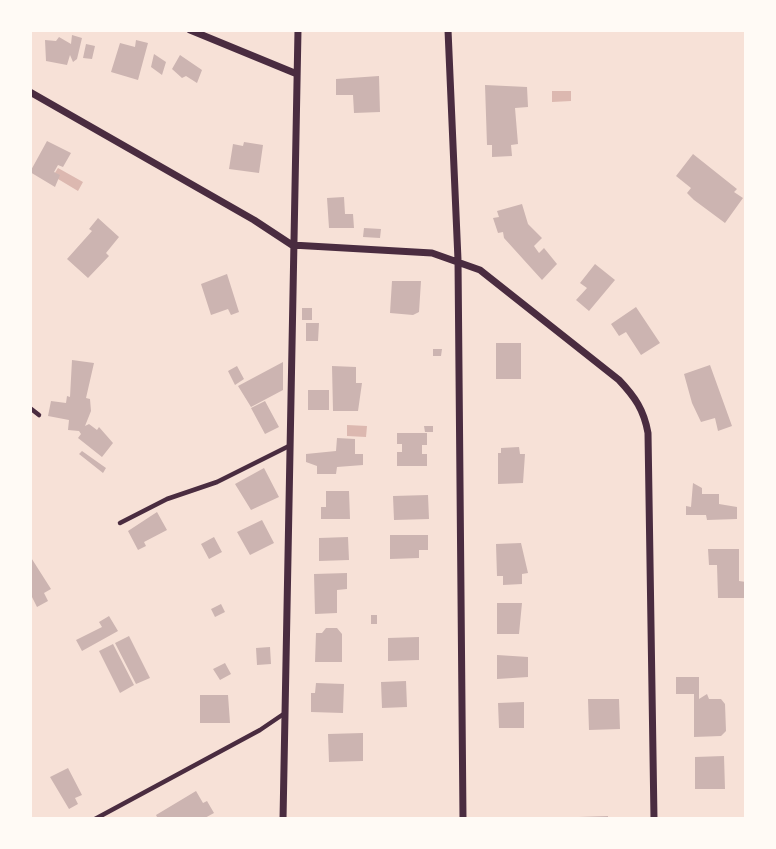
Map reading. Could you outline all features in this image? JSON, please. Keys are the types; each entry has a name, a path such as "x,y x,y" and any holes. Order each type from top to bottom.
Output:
{"street":[{"path":"190,30 297,75"},
{"path":"283,819 298,30"},
{"path":"447,30 458,260 463,819"},
{"path":"30,92 254,220 292,245 432,253 480,270 619,380 644,412 648,433 654,819"}],"lane":[{"path":"30,408 38,415"},
{"path":"120,523 167,499 217,482 289,446"},
{"path":"94,819 260,730 285,713"}],"shaded area":[{"path":"552,91 571,91 571,101 552,102"},
{"path":"58,168 83,182 78,191 53,176"},
{"path":"347,425 367,426 366,437 347,436"}],"building":[{"path":"72,35 82,38 77,59 73,62 70,55 67,65 46,61 45,40 56,41 59,37 71,44"},
{"path":"136,40 148,43 138,80 111,72 120,43 135,47"},
{"path":"86,44 95,46 92,59 83,58"},
{"path":"154,54 166,62 162,75 151,67"},
{"path":"180,55 202,70 197,83 186,76 182,78 172,69"},
{"path":"379,76 380,112 354,113 353,95 336,95 336,79"},
{"path":"485,85 527,87 528,107 515,108 518,144 511,145 512,156 492,157 492,145 487,145"},
{"path":"47,141 71,153 63,167 58,165 54,172 60,175 55,187 30,172"},
{"path":"244,142 263,145 259,173 229,169 233,144 243,146"},
{"path":"693,154 737,189 734,192 743,198 725,223 694,200 687,193 691,188 676,176"},
{"path":"344,197 345,214 353,214 354,228 329,228 327,198"},
{"path":"522,204 528,224 542,238 534,246 539,253 544,248 557,264 542,280 504,238 503,232 498,233 493,218 499,217 497,211"},
{"path":"98,218 119,237 106,253 109,256 88,278 67,259 92,231 89,229"},
{"path":"364,228 381,229 380,238 363,237"},
{"path":"595,264 615,280 589,311 576,300 587,288 580,283"},
{"path":"227,274 239,312 231,315 228,309 211,315 201,284"},
{"path":"392,281 421,281 419,312 413,315 390,313"},
{"path":"636,307 660,343 641,355 626,332 619,336 611,324"},
{"path":"302,308 312,308 312,320 302,320"},
{"path":"306,323 319,323 318,341 306,341"},
{"path":"496,343 521,343 521,379 496,379"},
{"path":"433,349 442,349 441,356 433,356"},
{"path":"72,360 94,363 86,398 90,399 91,411 85,426 89,424 97,430 99,427 113,443 102,457 78,438 81,434 79,431 68,430 69,420 48,416 51,401 66,403 67,396 70,397"},
{"path":"283,362 283,390 251,407 238,386"},
{"path":"710,365 732,426 718,431 715,418 701,422 692,403 684,374"},
{"path":"237,366 244,379 235,385 228,371"},
{"path":"332,366 356,367 356,383 362,383 358,411 333,411"},
{"path":"308,390 329,390 329,410 308,410"},
{"path":"265,401 279,427 265,434 251,408"},
{"path":"424,426 433,426 433,432 425,432"},
{"path":"397,433 427,433 427,445 422,445 422,454 427,454 427,466 397,466 397,452 402,452 402,444 397,444"},
{"path":"337,438 355,439 355,454 363,454 363,465 337,467 336,474 317,474 317,466 306,462 306,454 336,451"},
{"path":"519,447 520,454 525,454 523,483 498,484 498,453 501,453 501,448"},
{"path":"82,451 106,468 103,473 79,454"},
{"path":"264,468 279,497 251,510 235,484"},
{"path":"693,483 702,488 702,494 719,494 719,504 737,507 737,519 707,520 706,515 686,515 686,506 691,507"},
{"path":"326,491 349,491 350,519 321,519 321,507 326,507"},
{"path":"428,495 429,519 394,520 393,496"},
{"path":"157,512 167,530 144,542 146,546 138,550 128,531"},
{"path":"262,520 274,543 250,555 237,532"},
{"path":"390,535 428,535 428,550 419,550 419,558 390,559"},
{"path":"214,537 222,552 209,559 201,544"},
{"path":"348,537 349,560 319,561 319,538"},
{"path":"521,543 528,573 522,574 522,584 503,585 503,576 497,576 496,544"},
{"path":"708,549 739,549 739,581 746,582 746,598 718,598 717,565 709,565"},
{"path":"30,556 51,589 44,593 48,601 37,607 30,593"},
{"path":"347,573 347,589 337,590 337,613 315,614 314,574"},
{"path":"497,603 522,603 519,634 497,634"},
{"path":"221,604 225,612 215,617 211,609"},
{"path":"371,615 377,615 377,624 371,624"},
{"path":"109,616 118,631 82,651 76,640 102,627 99,622"},
{"path":"326,628 337,628 342,634 342,662 315,662 316,633 322,633"},
{"path":"129,636 150,678 136,684 115,643"},
{"path":"419,637 419,660 388,661 388,638"},
{"path":"113,644 134,685 120,693 99,651"},
{"path":"270,647 271,664 257,665 256,648"},
{"path":"497,655 528,657 528,677 497,679"},
{"path":"225,663 231,674 220,680 213,669"},
{"path":"676,677 699,677 699,699 707,694 709,699 721,699 725,704 726,731 721,736 694,737 694,694 676,694"},
{"path":"406,681 407,707 382,708 381,682"},
{"path":"316,683 344,684 343,713 311,712 311,693 315,693"},
{"path":"200,695 228,695 230,723 200,723"},
{"path":"588,699 619,699 620,729 589,730"},
{"path":"524,702 524,728 499,728 498,703"},
{"path":"363,733 363,761 329,762 328,734"},
{"path":"724,756 725,789 695,789 695,757"},
{"path":"68,768 82,795 75,798 78,804 69,809 50,777"},
{"path":"196,791 203,803 207,801 214,813 203,819 158,819 156,815"},
{"path":"608,816 608,819 579,819 579,817"}]}
